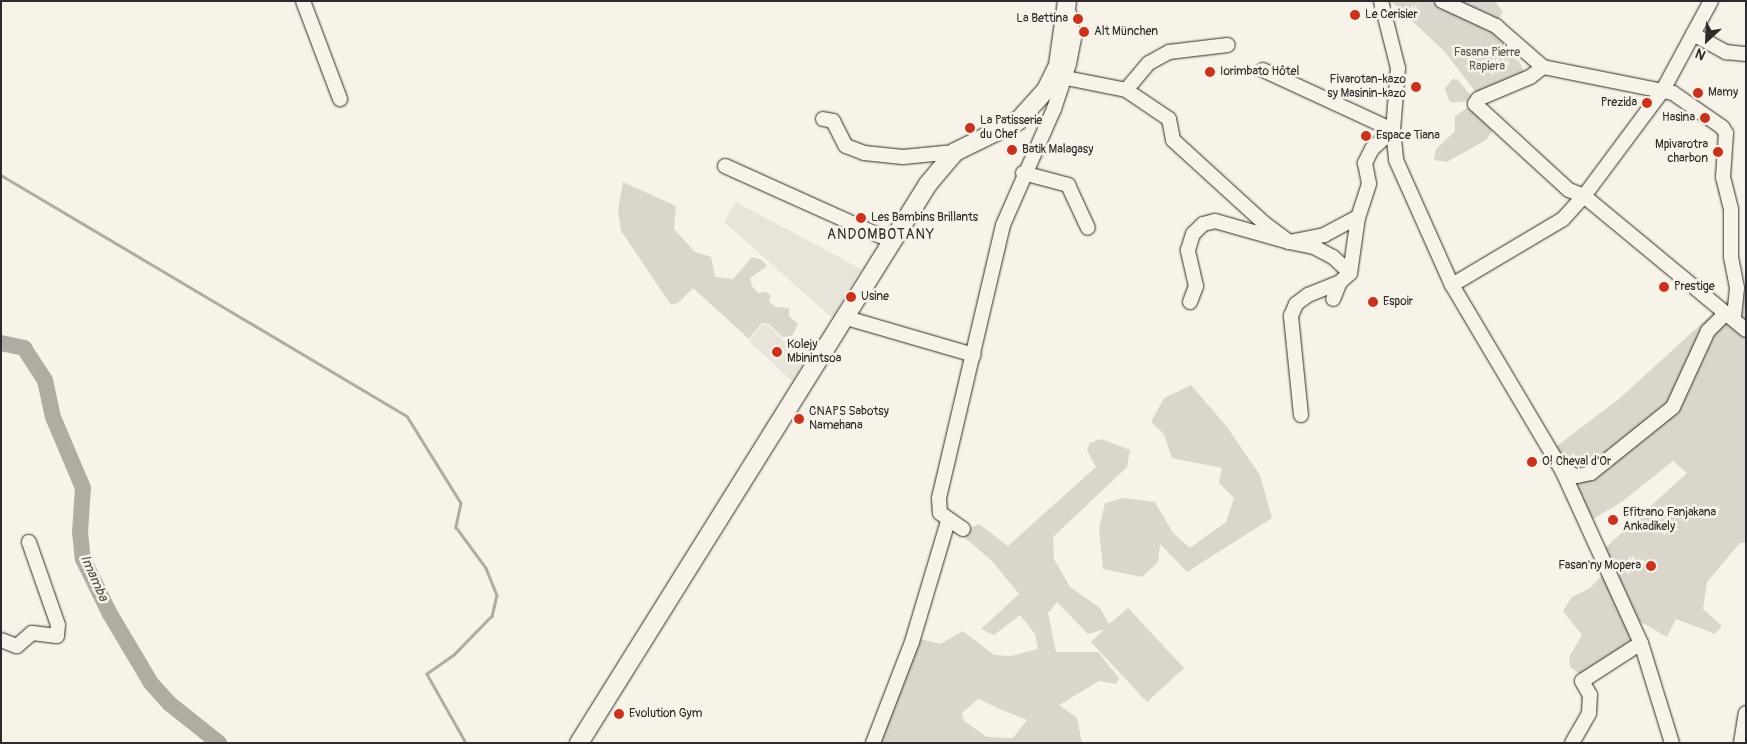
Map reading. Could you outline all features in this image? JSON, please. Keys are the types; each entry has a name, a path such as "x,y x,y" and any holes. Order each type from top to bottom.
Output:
{"main road":[{"path":"579,743 843,317 928,184 955,152 1018,121 1046,90 1058,65 1067,2"}],"street":[{"path":"303,1 340,100"},
{"path":"1381,1 1398,68 1393,130 1396,160 1452,285 1562,470 1641,643 1672,743"},
{"path":"1442,1 1496,26 1543,67 1663,90 1684,99 1726,133 1723,177 1731,209 1731,257 1737,288 1730,316 1708,331 1673,407 1592,473 1577,476 1562,470"},
{"path":"1452,285 1563,219 1584,196 1663,90 1711,1"},
{"path":"963,529 948,521 940,513 939,498 1003,225 1023,172 1066,78 1074,38 1067,2"},
{"path":"1693,34 1726,52 1746,54"},
{"path":"1126,90 1149,63 1169,52 1228,45"},
{"path":"1543,67 1530,77 1478,98 1475,104 1569,190 1584,196 1746,330"},
{"path":"1264,70 1393,130"},
{"path":"1066,78 1126,90 1169,119 1173,140 1289,242"},
{"path":"823,119 833,121 846,146 864,152 903,157 955,152"},
{"path":"1334,299 1345,277 1358,217 1369,184 1365,163 1372,149 1393,130"},
{"path":"725,166 892,241"},
{"path":"1023,172 1068,185 1088,228"},
{"path":"1289,242 1324,235 1358,217"},
{"path":"1190,302 1196,286 1188,250 1194,234 1204,224 1215,221 1289,242 1314,247 1333,257 1345,277"},
{"path":"1301,415 1295,331 1291,316 1296,304 1345,277"},
{"path":"843,317 974,355"},
{"path":"872,743 912,642 948,521"},
{"path":"1,640 16,646 32,633 57,636 58,625 29,542"},
{"path":"1572,743 1589,713 1590,695 1582,682 1641,643"},
{"path":"1741,743 1746,714"}],"shaded area":[{"name":"Usine","path":"736,202 861,269 832,318 724,222"},
{"name":"Kolejy Mbinintsoa","path":"762,325 768,325 804,362 792,381 749,341"}],"green space":[{"name":"Fasana Pierre Rapiera","path":"1391,1 1430,1 1507,38 1526,75 1478,95 1444,51"},
{"path":"1454,1 1495,1 1503,12 1496,22"},
{"path":"1452,79 1458,80 1471,96 1467,101 1452,103 1449,100 1445,89"},
{"path":"1470,106 1490,124 1492,132 1486,140 1447,162 1434,160 1436,149 1455,131 1455,116"},
{"path":"623,182 676,206 674,229 695,252 711,257 715,277 733,279 752,257 762,260 767,266 750,278 752,286 758,293 766,292 771,296 769,302 776,307 789,308 789,316 798,324 792,336 782,337 769,324 762,323 749,339 693,288 678,303 671,305 621,231 618,210"},
{"path":"1746,283 1746,543 1740,543 1707,582 1703,609 1722,626 1715,634 1676,619 1667,637 1639,621 1604,549 1687,473 1673,461 1623,501 1593,519 1553,449 1620,398"},
{"path":"1191,385 1227,427 1260,475 1272,518 1187,572 1160,544 1158,562 1142,577 1103,569 1099,529 1105,503 1123,498 1155,502 1173,533 1190,548 1226,522 1234,498 1219,483 1222,468 1172,458 1164,434 1151,422 1164,398"},
{"path":"1101,439 1130,450 1127,467 1053,537 1054,559 1070,587 1100,608 1109,624 1128,608 1184,668 1147,702 1091,642 1105,629 1088,634 1057,602 1048,613 1056,652 1098,652 1119,678 1116,684 1099,681 1059,705 1077,718 1082,743 876,743 917,638 940,644 963,631 994,655 1011,656 1038,649 1035,634 1020,615 994,635 981,629 1019,594 991,560 959,533 979,524 1008,546 1096,467 1087,450 1090,443","holes":["978,699 1027,720 1013,738 987,737 964,721 962,713"]},
{"path":"1604,573 1633,643 1584,677 1570,667 1569,657 1582,635 1563,611 1572,597 1590,588"}],"waterway":[{"path":"1,175 407,416 461,503 456,527 486,568 497,595 492,616 454,655 427,674 466,743"},
{"name":"Imamba","path":"1,343 24,348 45,380 53,417 83,488 80,532 83,559 110,614 151,683 170,704 219,743"}],"place":[{"name":"Le Cerisier","path":"1355,15"},
{"name":"La Bettina","path":"1078,19"},
{"name":"Alt München","path":"1084,32"},
{"name":"Iorimbato Hôtel","path":"1210,72"},
{"name":"Fivarotan-kazo sy Masinin-kazo","path":"1416,87"},
{"name":"Mamy","path":"1698,93"},
{"name":"Prezida","path":"1647,103"},
{"name":"Hasina","path":"1705,118"},
{"name":"La Patisserie du Chef","path":"970,128"},
{"name":"Espace Tiana","path":"1366,136"},
{"name":"Batik Malagasy","path":"1012,150"},
{"name":"Mpivarotra charbon","path":"1718,152"},
{"name":"Les Bambins Brillants","path":"861,218"},
{"name":"Prestige","path":"1664,287"},
{"name":"Usine","path":"851,297"},
{"name":"Espoir","path":"1373,302"},
{"name":"Kolejy Mbinintsoa","path":"777,352"},
{"name":"CNAPS Sabotsy Namehana","path":"799,419"},
{"name":"O! Cheval d'Or","path":"1532,462"},
{"name":"Efitrano Fanjakana Ankadikely","path":"1613,520"},
{"name":"Fasan'ny Mopera","path":"1651,566"},
{"name":"Evolution Gym","path":"619,714"}],"district":[{"name":"ANDOMBOTANY","path":"881,235"}]}
